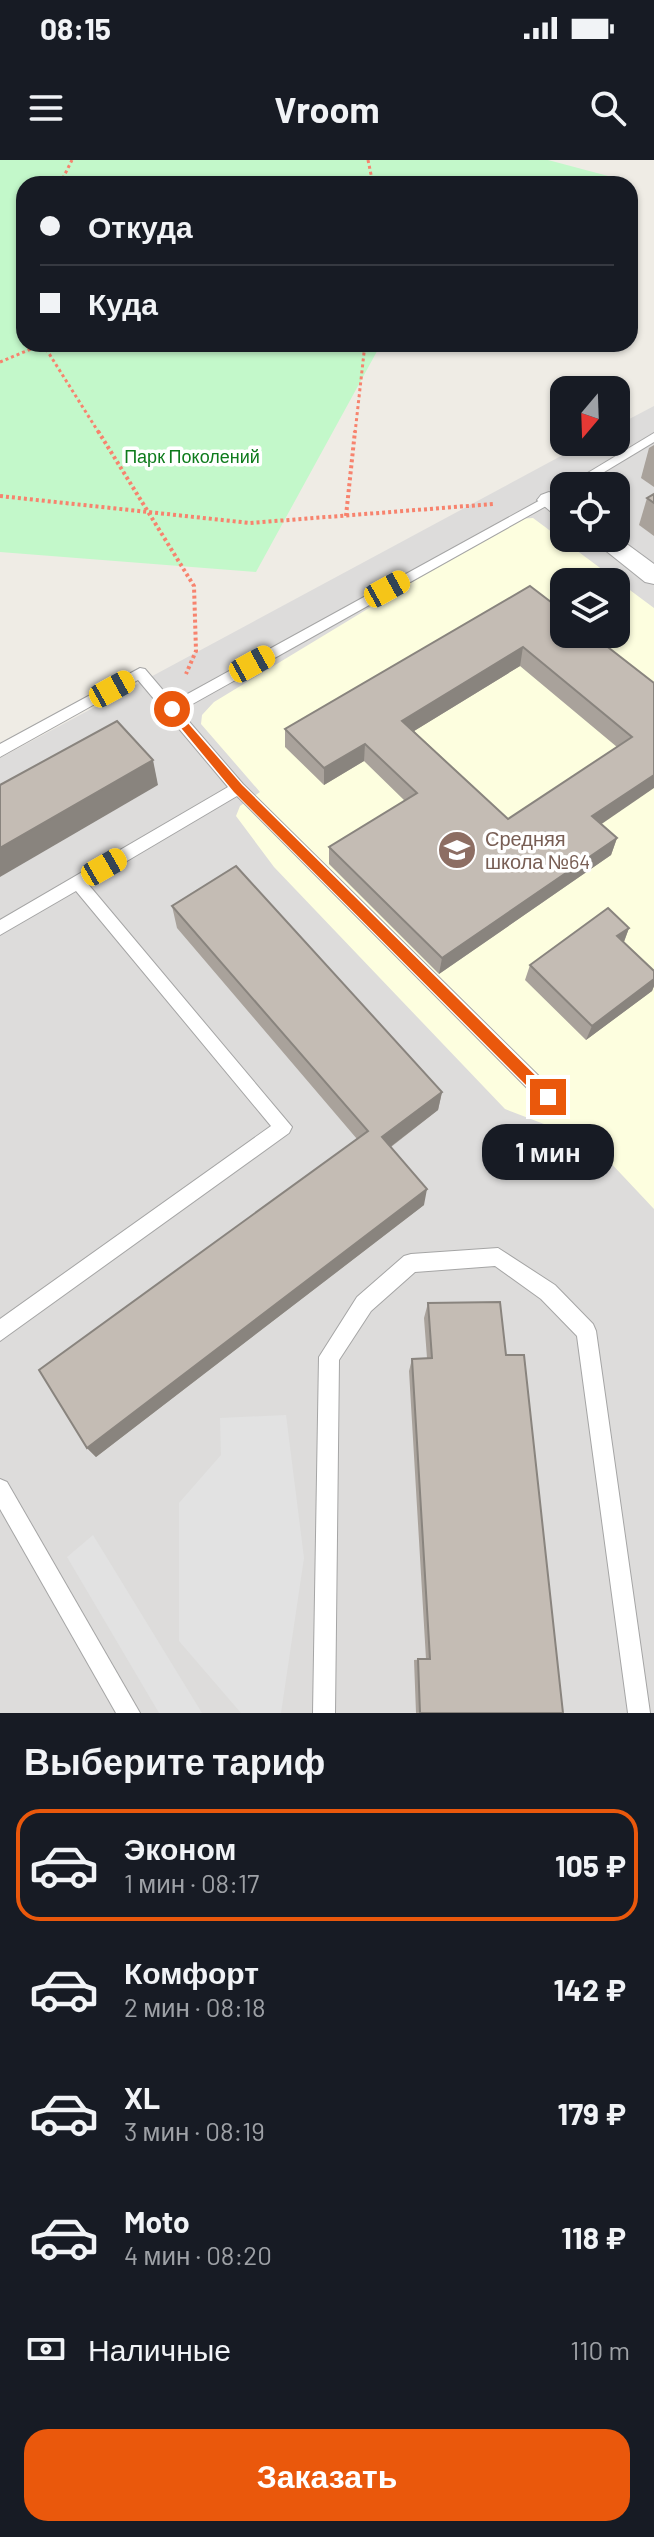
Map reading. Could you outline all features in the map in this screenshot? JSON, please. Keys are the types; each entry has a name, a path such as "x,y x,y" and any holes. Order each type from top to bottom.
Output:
{"street":[{"path":"621,552 654,576"}],"lane":[{"path":"595,472 654,437"},
{"path":"172,709 550,505"},
{"path":"0,751 140,673 238,788 548,1097"},
{"path":"0,928 238,788"},
{"path":"0,1331 283,1127 77,882"},
{"path":"324,1713 329,1357 364,1304 411,1263 498,1257 548,1292 586,1331 639,1713"},
{"path":"0,1489 129,1713"}],"path":[{"path":"0,362 24,352"},
{"path":"48,352 194,586 196,651 172,709"},
{"path":"346,516 364,352"},
{"path":"0,496 250,523 550,501"}],"shaded area":[{"path":"654,406 654,1713 0,1713 0,758 561,456 630,456 630,419"},
{"name":"Средняя школа №64","path":"533,518 550,531 550,552 579,552 600,568 550,568 550,648 630,648 630,590 654,608 654,1209 591,1142 505,1109 274,867 236,816 240,806 260,792 201,724 202,715 214,702 516,519"},
{"path":"286,1415 304,1558 281,1713 241,1713 179,1641 179,1503 221,1455 220,1418"},
{"path":"93,1535 202,1713 159,1713 67,1557"}],"green space":[{"name":"Парк Поколений","path":"0,160 548,160 608,176 16,176 16,352 377,352 256,572 0,552"}],"building":[{"path":"530,586 550,601 550,648 609,648 654,683 654,775 592,816 617,838 442,958 329,847 417,793 365,744 324,768 285,729","holes":["523,647 632,737 508,819 402,721"]},
{"path":"117,721 153,760 0,848 0,785"},
{"path":"236,866 442,1092 382,1137 427,1189 87,1448 39,1370 368,1131 172,906"},
{"path":"608,908 629,928 617,936 654,971 654,979 592,1026 530,965"},
{"path":"500,1302 506,1355 524,1355 563,1713 420,1713 418,1659 430,1659 412,1359 432,1358 428,1303"}],"place":[{"name":"Средняя школа №64","path":"457,850"}],"route":[{"path":"172,709 238,788 548,1097"}]}
